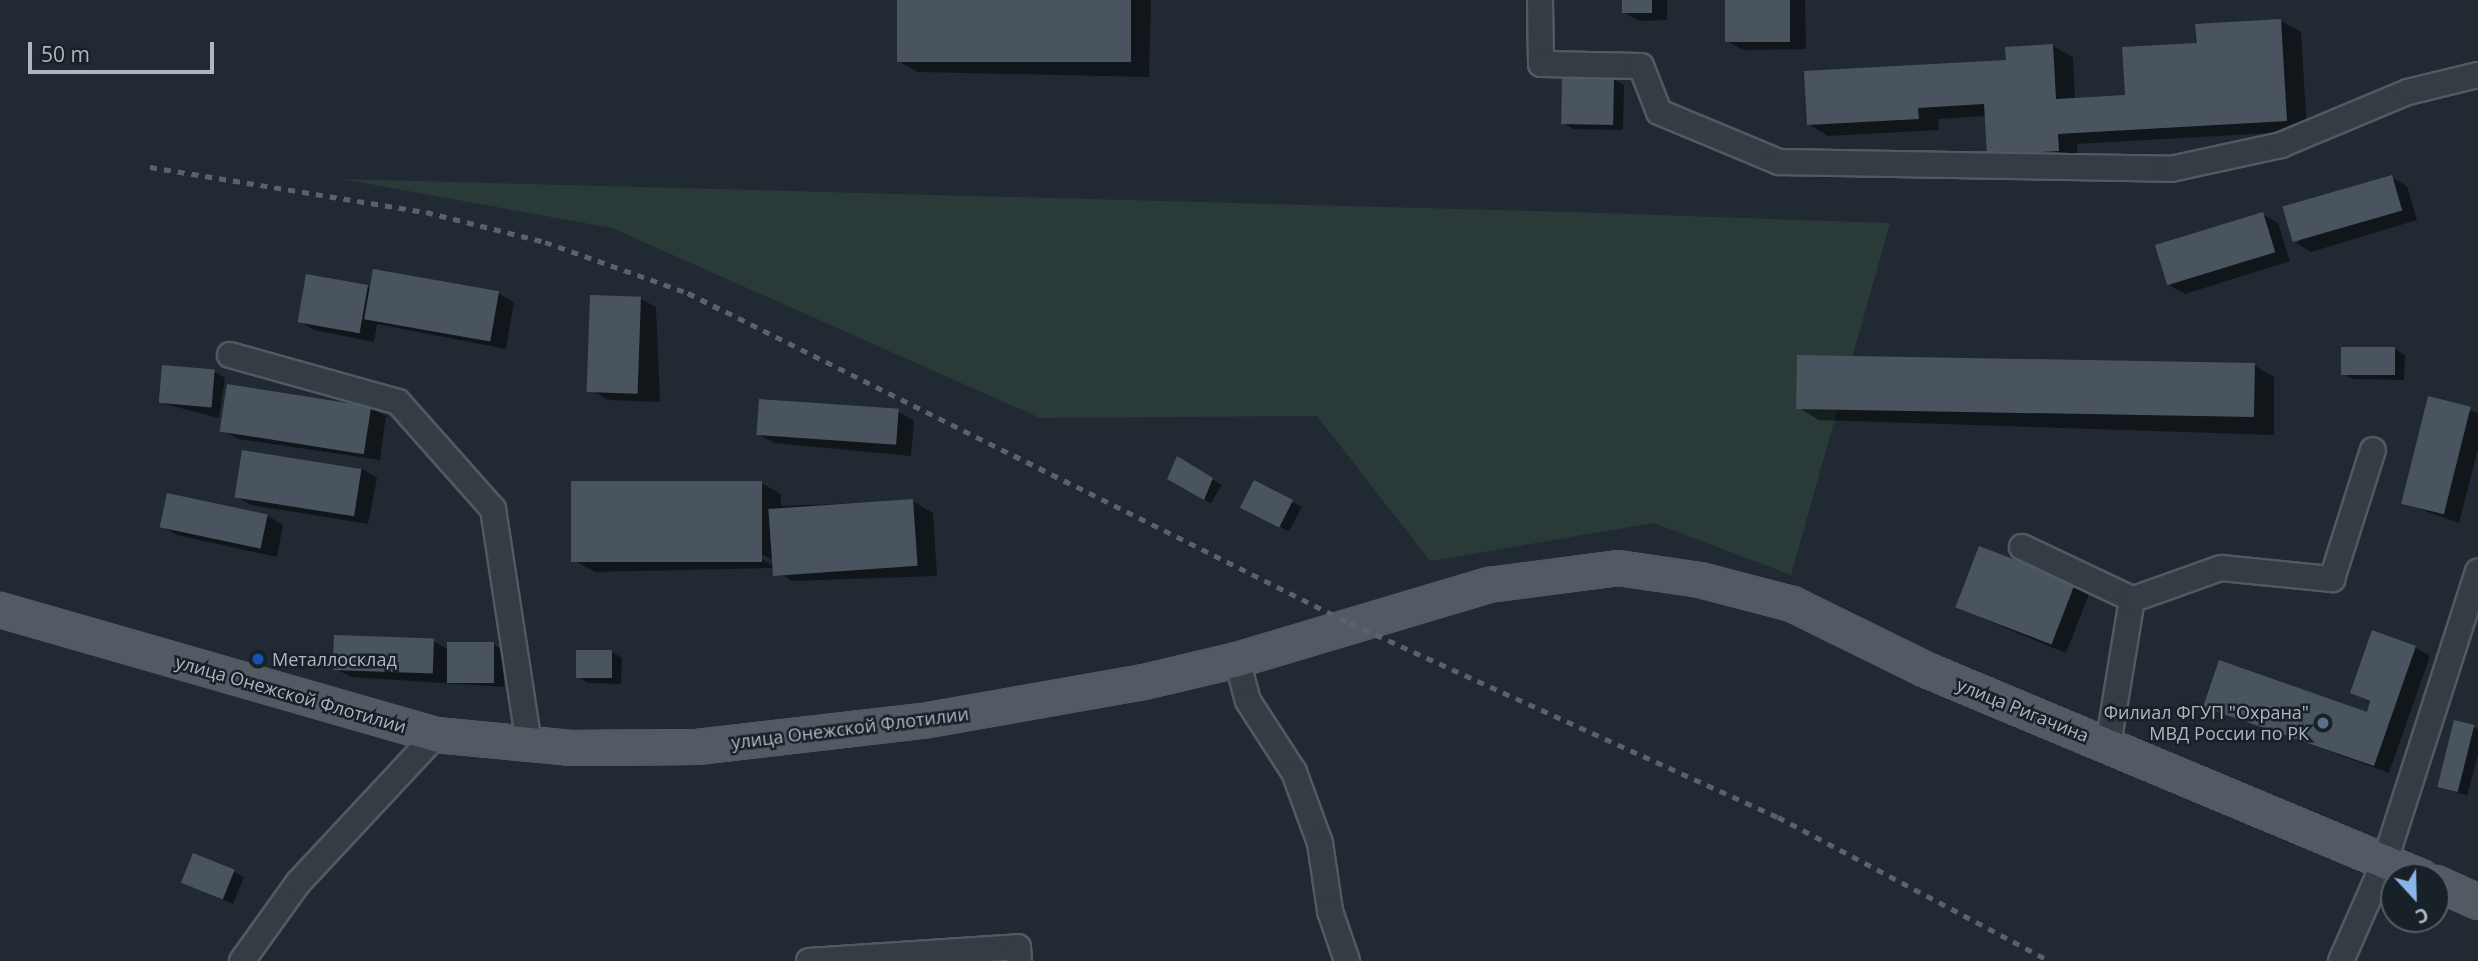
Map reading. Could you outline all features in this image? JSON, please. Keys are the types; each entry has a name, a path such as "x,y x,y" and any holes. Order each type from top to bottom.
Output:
{"main road":[{"name":"улица Ригачина","path":"1237,660 1361,620 1489,584 1618,568 1700,580 1792,604 1924,669 2390,863"},
{"name":"улица Онежской Флотилии","path":"0,610 436,735"},
{"path":"2450,889 2478,902"}],"street":[{"path":"1540,0 1541,64 1641,66 1659,111 1779,162 2171,169 2281,145 2408,92 2478,75"},
{"path":"230,355 398,402 492,509 529,744"},
{"path":"2022,547 2131,600 2221,568 2332,579 2373,450"},
{"path":"2341,961 2385,861 2478,572"},
{"path":"2108,745 2131,600"},
{"path":"242,961 298,883 436,735 529,744 697,747 923,721 1144,682 1237,660 1248,701 1294,772 1320,843 1330,911 1347,961"},
{"path":"809,961 1018,947 1019,961"}],"shaded area":[{"path":"342,179 1890,223 1791,575 1654,523 1430,561 1317,416 1040,418 612,228"}],"building":[{"path":"897,0 1131,0 1131,62 897,62"},
{"path":"1622,0 1652,0 1652,13 1622,13"},
{"path":"1725,0 1790,0 1790,42 1725,42"},
{"path":"2281,19 2287,121 2058,134 2059,151 1987,155 1984,104 1918,108 1919,119 1807,125 1804,71 2006,60 2005,47 2053,44 2056,99 2125,95 2122,47 2197,43 2195,24"},
{"path":"1562,76 1614,77 1613,125 1561,124"},
{"path":"2392,175 2402,211 2293,242 2282,206"},
{"path":"2263,212 2275,252 2167,285 2155,245"},
{"path":"373,269 499,291 490,341 364,319"},
{"path":"306,274 368,285 360,333 297,322"},
{"path":"590,295 641,297 638,394 587,392"},
{"path":"2341,347 2395,347 2395,375 2341,375"},
{"path":"1797,355 2255,363 2254,417 1796,409"},
{"path":"162,365 215,370 211,407 159,403"},
{"path":"227,384 371,407 364,454 219,431"},
{"path":"2428,396 2471,407 2444,514 2401,504"},
{"path":"759,399 899,409 896,445 756,435"},
{"path":"242,450 362,469 354,516 234,497"},
{"path":"1177,456 1213,478 1204,500 1167,479"},
{"path":"1254,480 1293,500 1279,528 1240,508"},
{"path":"571,481 762,481 762,562 571,562"},
{"path":"167,493 268,514 260,549 160,527"},
{"path":"913,499 918,566 773,576 768,509"},
{"path":"1979,546 2075,583 2052,645 1955,608"},
{"path":"2372,630 2416,646 2374,766 2203,707 2219,660 2367,712 2370,701 2350,693"},
{"path":"334,635 434,638 433,673 333,670"},
{"path":"447,642 494,642 494,683 447,683"},
{"path":"576,650 612,650 612,678 576,678"},
{"path":"2454,720 2474,725 2458,792 2437,787"},
{"path":"193,853 235,870 223,900 181,883"}],"railway":[{"path":"150,167 426,212 545,242 688,293 1350,623 1778,817 2050,961"}],"place":[{"name":"Металлосклад","path":"258,659"},
{"name":"Филиал ФГУП \"Охрана\" МВД России по РК","path":"2323,723"}]}
